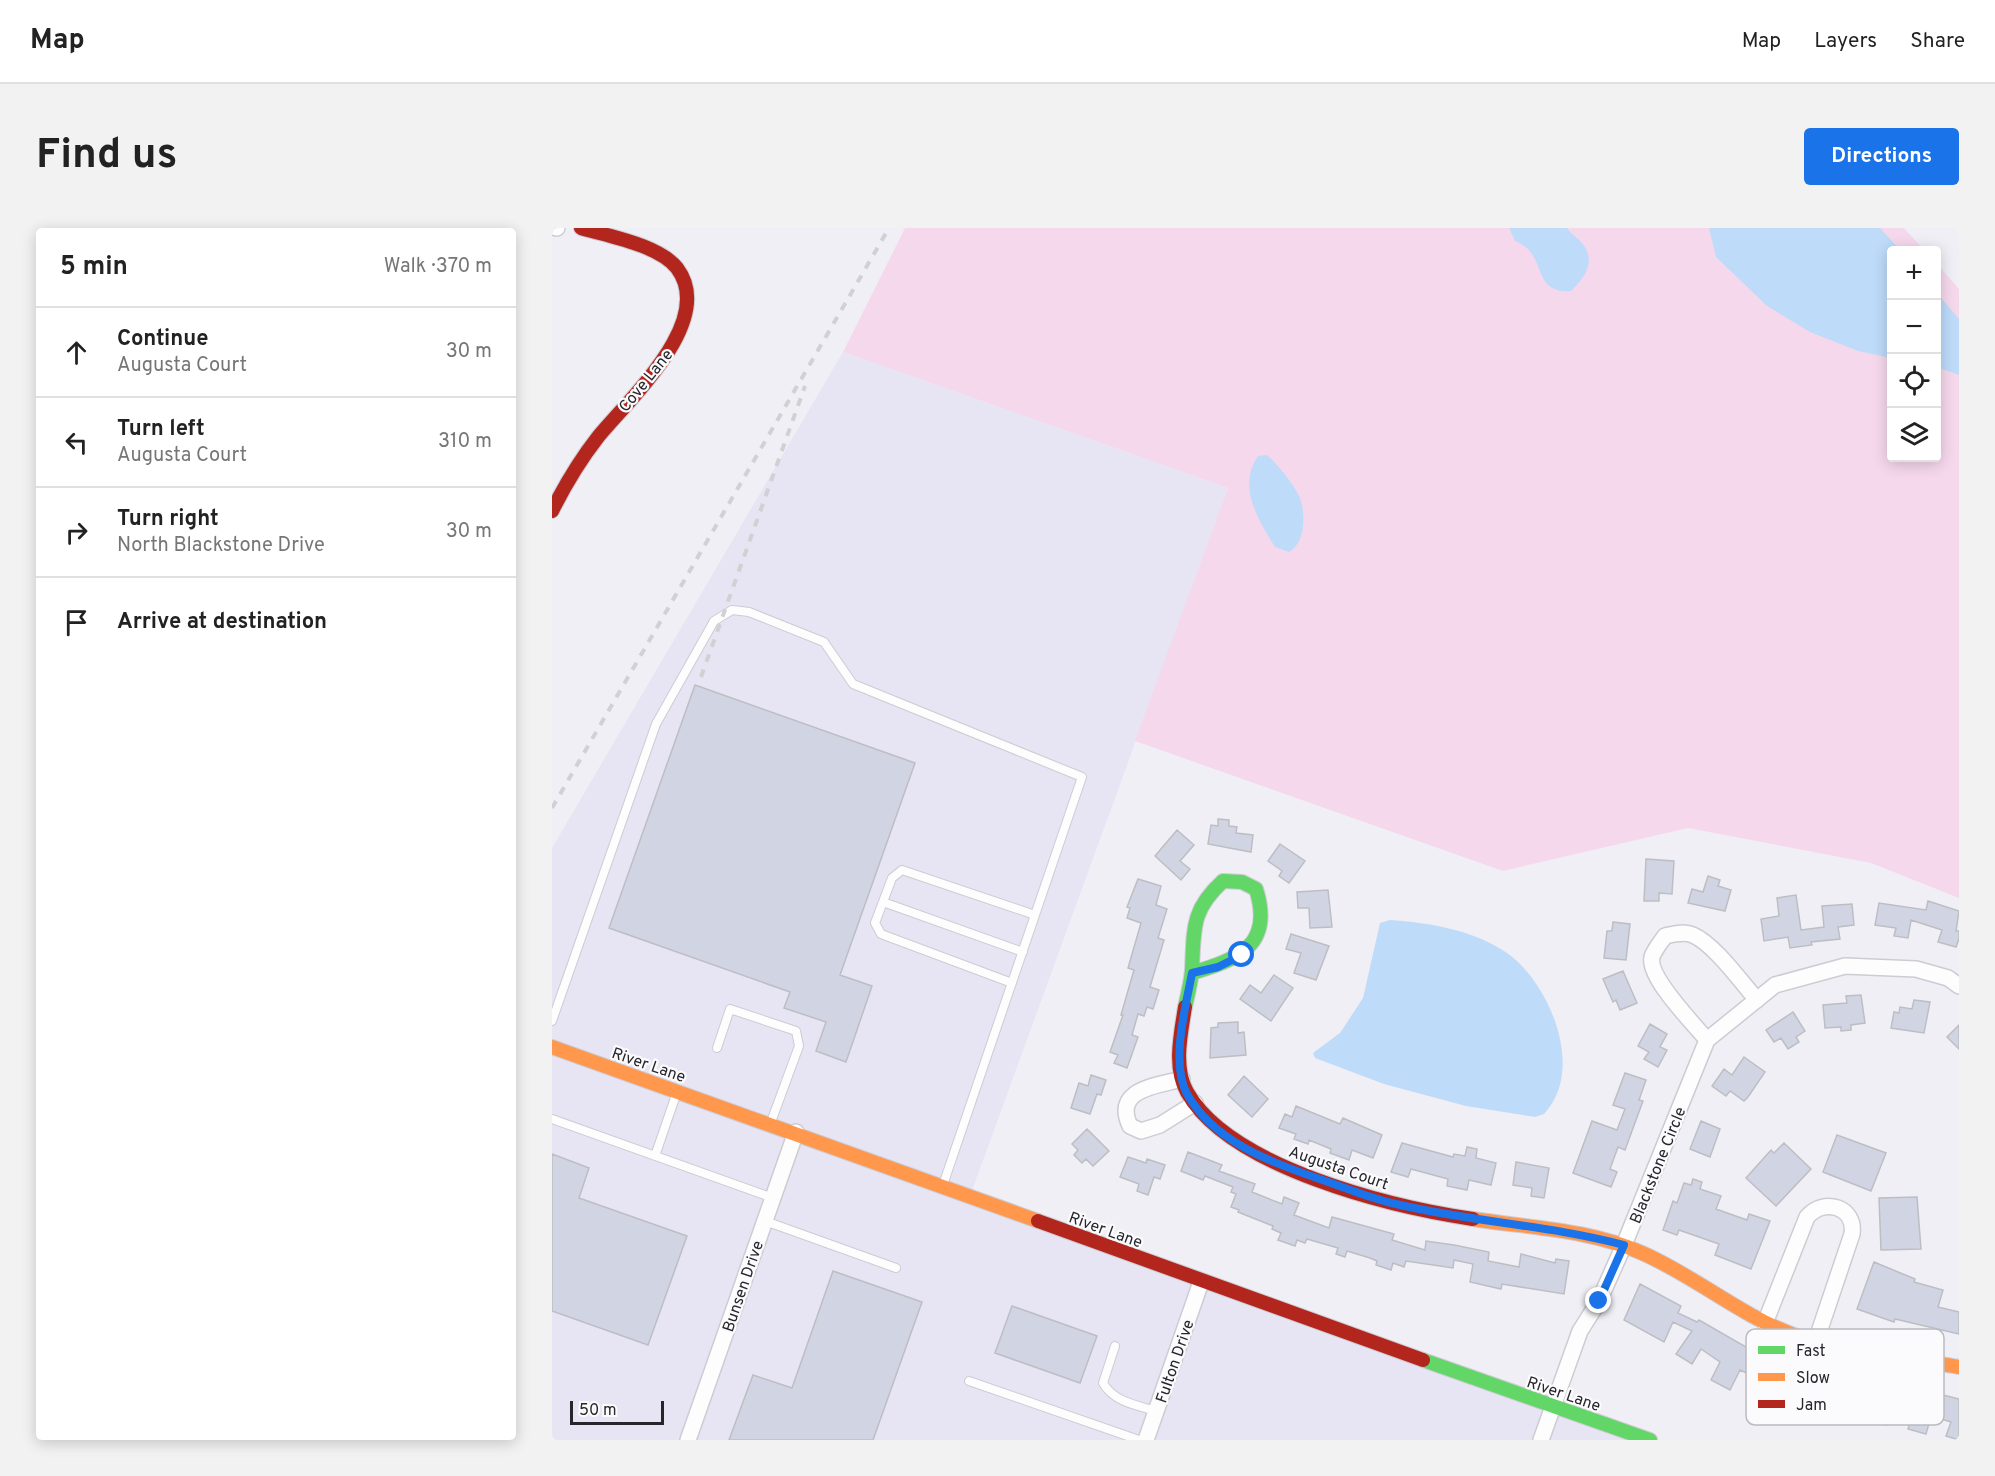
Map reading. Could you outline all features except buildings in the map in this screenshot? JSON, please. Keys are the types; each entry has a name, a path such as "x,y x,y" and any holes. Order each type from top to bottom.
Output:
{"street":[{"name":"Cove Lane","path":"552,511 580,460 674,344 685,316 688,293 678,268 656,252 581,228"},
{"name":"Augusta Court","path":"1192,973 1218,967 1242,955 1254,942 1263,922 1262,905 1256,889 1242,882 1223,881 1206,895 1193,923 1192,973 1182,1030 1182,1079 1187,1094 1211,1123 1237,1144 1280,1165 1394,1204 1486,1221 1522,1224 1624,1245"},
{"path":"1707,1040 1659,982 1653,968 1652,957 1665,936 1679,933 1692,935 1700,940 1757,1000"},
{"name":"Blackstone Circle","path":"1541,1440 1580,1331 1599,1301 1624,1245 1707,1040 1775,985 1845,966 1916,969 1948,978 1959,986"},
{"name":"River Lane","path":"552,1047 796,1132 1201,1282 1650,1440"},
{"path":"1182,1079 1137,1091 1127,1102 1126,1116 1131,1126 1142,1131 1160,1125 1195,1103"},
{"name":"Bunsen Drive","path":"688,1440 796,1132"},
{"path":"1765,1323 1807,1217 1814,1209 1824,1205 1836,1207 1848,1213 1854,1223 1820,1329"},
{"path":"1624,1245 1779,1329"},
{"name":"Fulton Drive","path":"1146,1440 1201,1282"},
{"path":"1944,1364 1959,1367"}],"lane":[{"path":"552,1021 656,724 714,621 732,610 749,612 825,642 853,684 1082,777 943,1186"},
{"path":"1012,983 881,934 875,923 892,878 902,870 1035,915"},
{"path":"883,902 1023,952"},
{"path":"717,1047 730,1009 796,1031 799,1046 770,1123"},
{"path":"655,1156 677,1091"},
{"path":"552,1119 773,1198"},
{"path":"765,1221 896,1268"},
{"path":"1114,1346 1103,1383 1108,1392 1117,1399 1156,1411"},
{"path":"969,1381 1139,1440"}],"shaded area":[{"path":"905,228 1904,228 1920,246 1887,246 1887,462 1941,462 1941,269 1959,289 1959,898 1871,863 1688,828 1503,871 1135,741 1228,488 843,352"},
{"path":"843,352 1228,488 970,1196 1650,1440 552,1440 552,848"}],"water":[{"path":"1509,228 1567,228 1587,252 1588,266 1582,279 1571,291 1558,290 1550,286 1544,280 1532,255 1515,241"},
{"path":"1709,228 1880,228 1896,246 1887,246 1887,357 1858,351 1810,332 1767,306 1716,257"},
{"path":"1941,298 1959,319 1959,375 1941,368"},
{"path":"1267,455 1289,480 1299,496 1303,510 1303,527 1299,542 1289,552 1275,547 1252,503 1249,479 1252,467 1258,456"},
{"path":"1390,920 1434,925 1477,937 1504,951 1520,964 1535,982 1557,1026 1562,1050 1562,1073 1556,1095 1544,1114 1535,1117 1466,1106 1384,1084 1315,1058 1313,1053 1340,1033 1363,998 1380,923"}],"railway":[{"path":"552,808 889,228"},
{"path":"701,677 805,386"}],"traffic: fast":[{"path":"1185,1007 1192,975 1194,931 1205,901 1223,881 1242,882 1256,889 1260,908 1260,924 1256,937 1237,955 1224,962 1192,973"},
{"path":"1423,1360 1650,1440"}],"traffic: slow":[{"path":"552,1047 1038,1221"},
{"path":"1473,1219 1559,1230 1622,1245 1661,1262 1754,1317 1779,1329"},
{"path":"1944,1365 1959,1367"}],"traffic: jam":[{"path":"552,511 591,446 664,358 677,335 686,312 686,289 677,268 669,260 646,247 581,228"},
{"path":"1185,1007 1179,1050 1183,1082 1187,1092 1208,1119 1238,1142 1316,1180 1358,1194 1400,1205 1473,1219"},
{"path":"1038,1221 1423,1360"}],"route":[{"path":"1242,955 1218,967 1192,973 1182,1030 1180,1058 1182,1079 1187,1094 1211,1123 1237,1144 1280,1165 1394,1204 1486,1221 1522,1224 1624,1245 1599,1301"}]}
